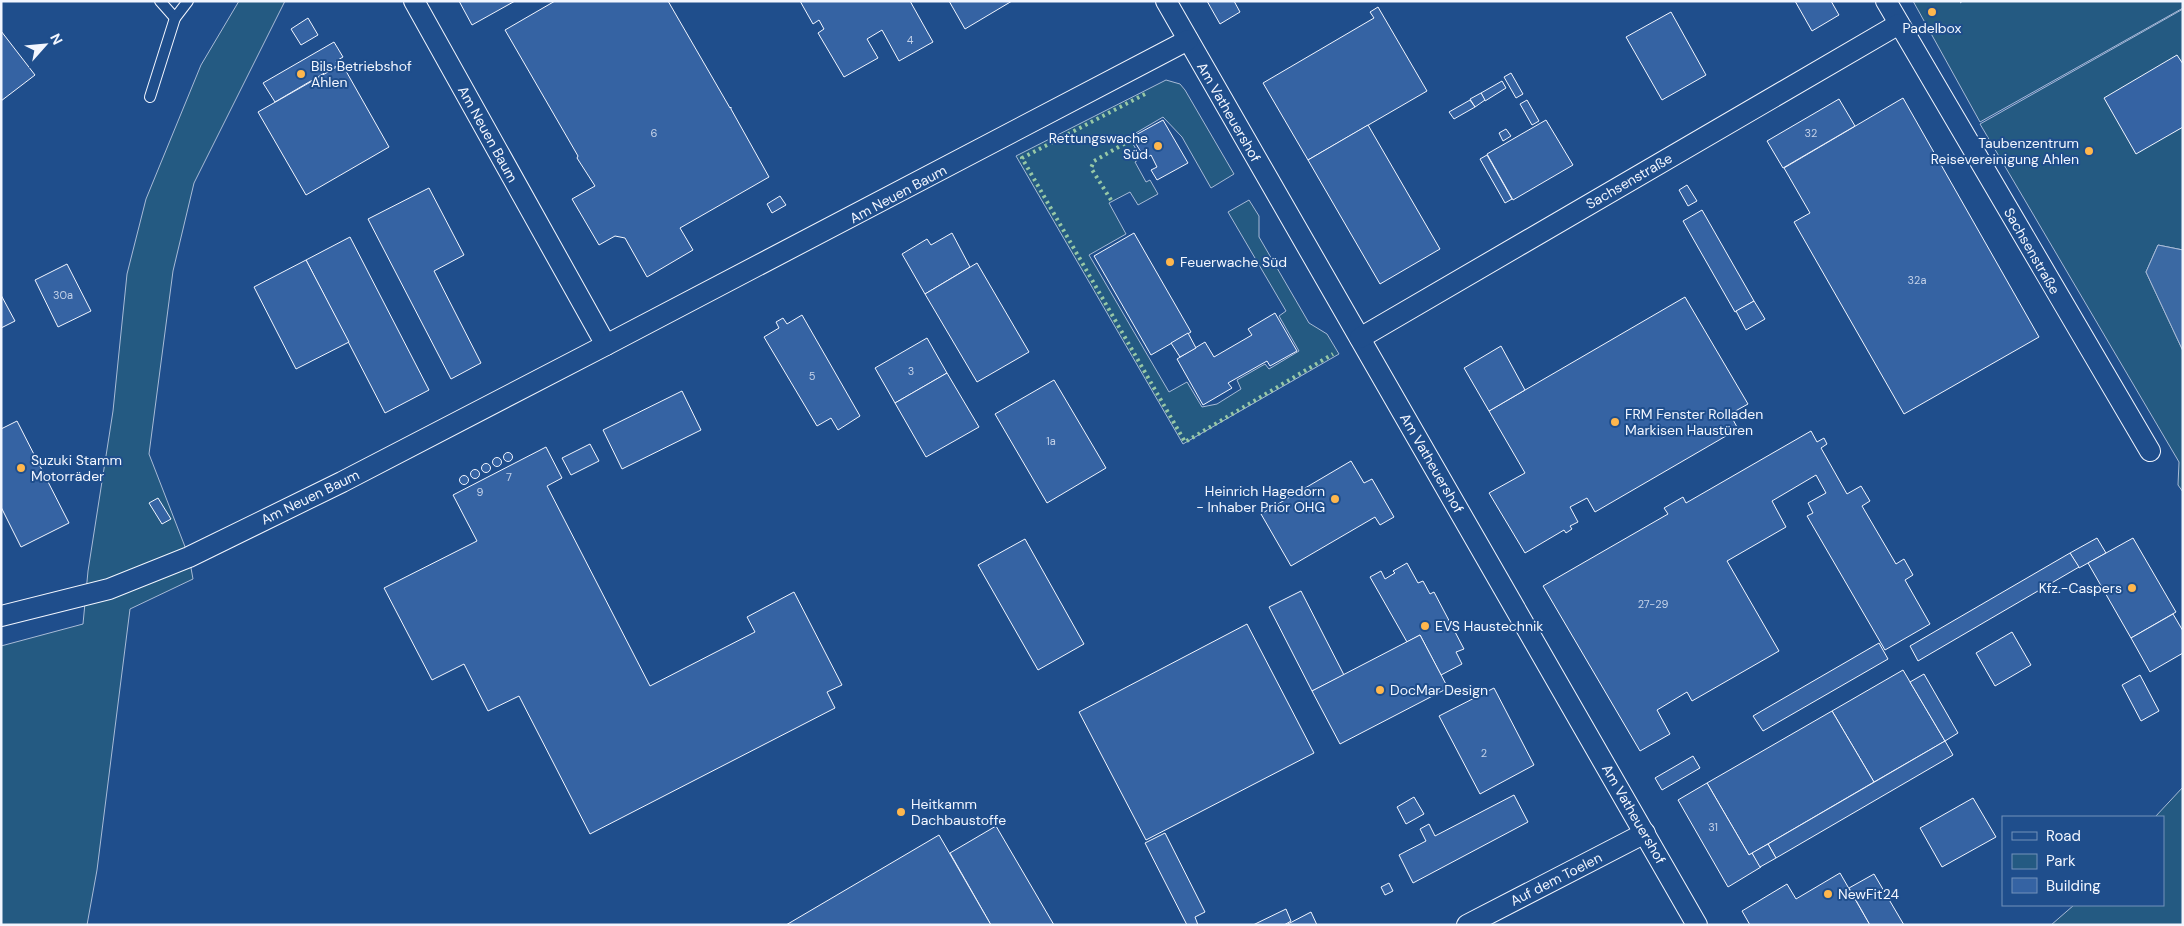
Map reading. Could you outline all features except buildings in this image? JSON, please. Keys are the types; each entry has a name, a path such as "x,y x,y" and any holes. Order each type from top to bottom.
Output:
{"street":[{"name":"Am Neuen Baum","path":"414,1 606,345"},
{"name":"Am Vatheuershof","path":"1166,1 1697,925"},
{"name":"Sachsenstraße","path":"1886,1 2150,451"},
{"name":"Sachsenstraße","path":"1360,338 1899,24"},
{"name":"Am Neuen Baum","path":"1,616 109,589 189,557 342,482 1188,40"},
{"name":"Auf dem Toelen","path":"1466,925 1645,833"}],"lane":[{"path":"160,1 175,18"},
{"path":"150,97 175,18 188,1"}],"green space":[{"path":"239,1 285,1 194,183 173,271 149,454 189,557 193,579 130,609 97,870 87,925 1,925 1,646 83,624 88,571 113,411 127,274 146,199 201,65"},
{"path":"1913,1 1962,1 1960,3 1963,1 2183,1 2183,8 1980,122"},
{"name":"Taubenzentrum Reisevereinigung Ahlen","path":"2183,9 2183,250 2158,245 2146,272 2183,351 2183,492 2178,485 2179,462 1980,124"},
{"path":"1166,80 1180,84 1185,90 1234,174 1211,188 1182,137 1163,117 1129,137 1141,158 1135,162 1146,182 1150,180 1158,194 1138,205 1130,192 1109,203 1126,234 1089,255 1169,392 1187,382 1202,407 1217,404 1241,389 1237,380 1265,364 1269,369 1299,351 1279,316 1286,311 1228,212 1249,200 1259,216 1259,237 1309,323 1327,334 1339,354 1183,444 1016,156"},
{"path":"2183,787 2183,925 2051,925 2073,906 2164,906 2164,816 2156,816"}],"shaded area":[{"path":"2158,245 2183,250 2183,351 2146,272"}],"hedge":[{"path":"1145,94 1022,158 1185,442 1333,354"},
{"path":"1111,200 1091,168 1094,161 1131,140"}],"place":[{"name":"Padelbox","path":"1932,12"},
{"name":"Bils Betriebshof Ahlen","path":"301,74"},
{"name":"Rettungswache Süd","path":"1158,146"},
{"name":"Taubenzentrum Reisevereinigung Ahlen","path":"2089,151"},
{"name":"Feuerwache Süd","path":"1170,262"},
{"name":"FRM Fenster Rolladen Markisen Haustüren","path":"1615,422"},
{"name":"Suzuki Stamm Motorräder","path":"21,468"},
{"name":"Heinrich Hagedorn - Inhaber Prior OHG","path":"1335,499"},
{"name":"Kfz.-Caspers","path":"2132,588"},
{"name":"EVS Haustechnik","path":"1425,626"},
{"name":"DocMar Design","path":"1380,690"},
{"name":"Heitkamm Dachbaustoffe","path":"901,812"},
{"name":"NewFit24","path":"1828,894"}]}
